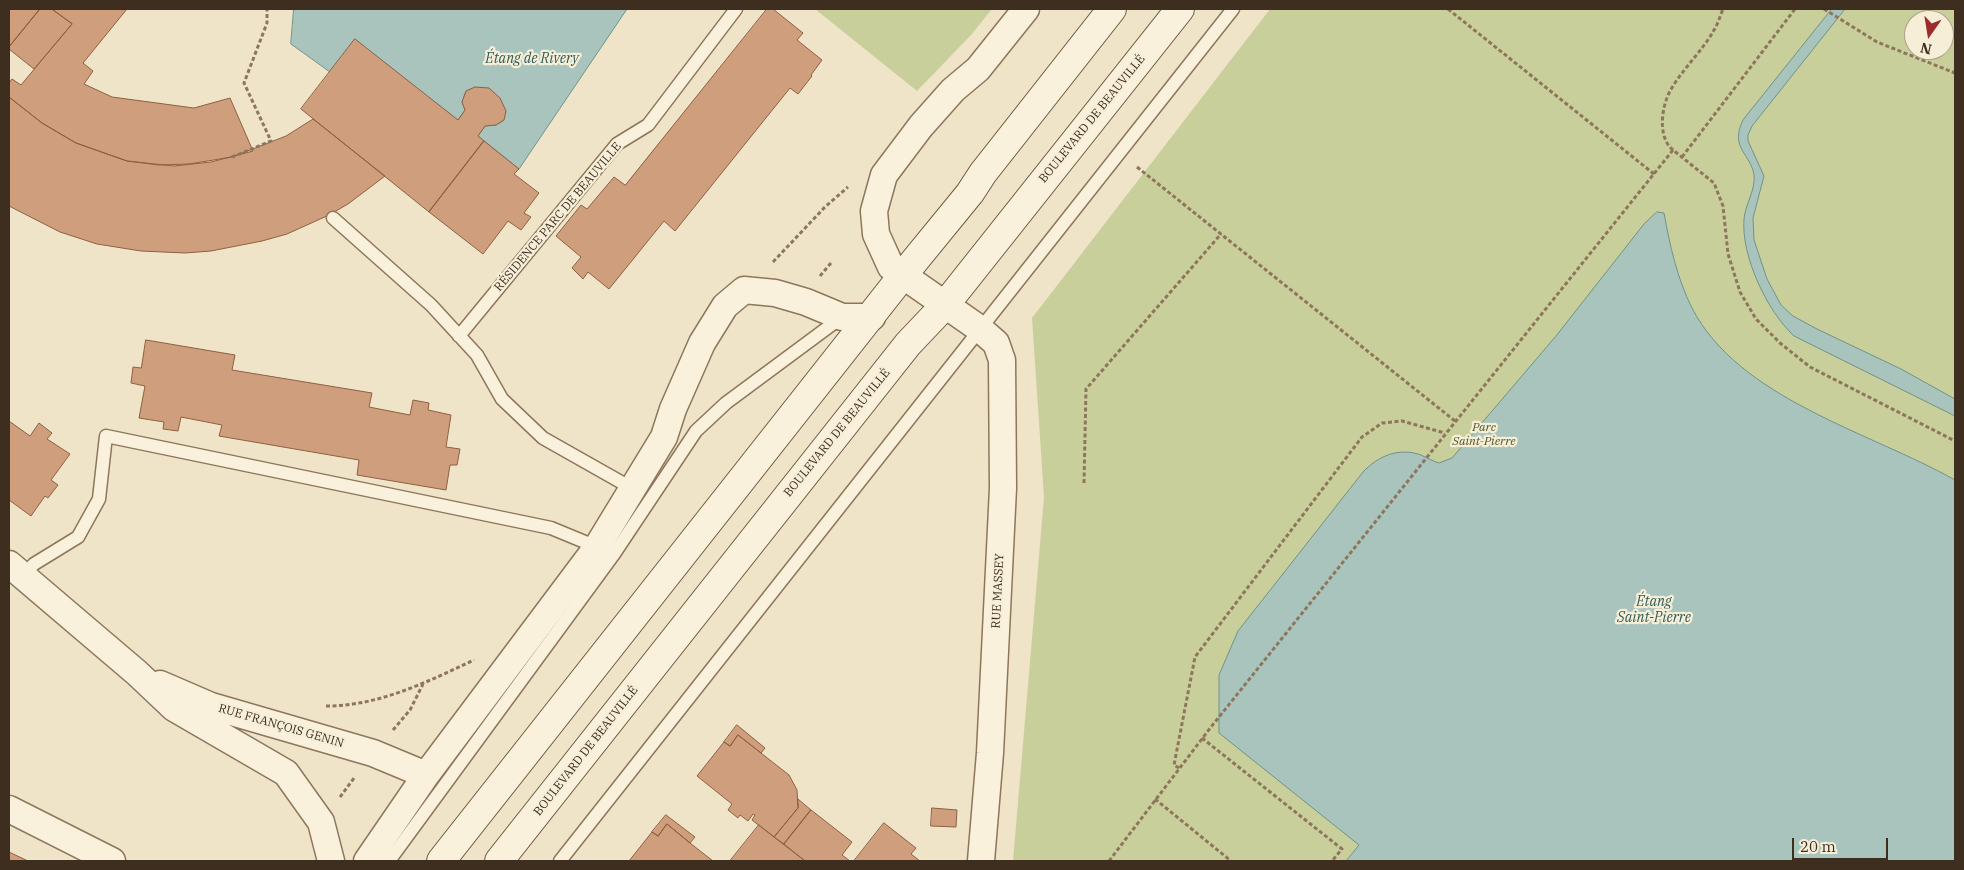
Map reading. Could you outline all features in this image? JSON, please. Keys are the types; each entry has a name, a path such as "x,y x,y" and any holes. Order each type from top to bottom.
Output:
{"main road":[{"path":"441,861 872,317 903,275 970,193 983,173 1112,9"},
{"name":"BOULEVARD DE BEAUVILLÉ","path":"499,861 902,352 945,305 1180,9"}],"street":[{"name":"RUE MASSEY","path":"981,861 990,753 1003,488 1004,389 1002,360 996,344 980,329 891,267 876,234 874,211 884,175 953,90 978,69 1026,9"},
{"path":"367,861 426,775 641,486 664,437 673,409 702,343 725,306 744,290 775,293 806,302 842,317 872,317"},
{"name":"RUE FRANÇOIS GENIN","path":"15,570 137,673 174,708 286,773 321,822 331,861"},
{"name":"RUE FRANÇOIS GENIN","path":"137,673 210,706 374,753 426,775"},
{"path":"9,810 112,861"}],"lane":[{"name":"RÉSIDENCE PARC DE BEAUVILLE","path":"459,336 617,144 648,124 736,9"},
{"path":"560,861 1233,9"},
{"path":"333,218 431,305 476,355 502,399 543,438 641,486"},
{"path":"389,861 614,554 641,486 676,458 696,431 726,403 842,317"},
{"path":"15,570 34,564 78,537 99,500 106,436 551,528 597,547"},
{"path":"641,486 676,458"}],"path":[{"path":"232,157 271,141 244,83 267,23 266,9"},
{"path":"1448,9 1654,174"},
{"path":"1723,9 1714,30 1669,94 1663,124 1663,137 1667,145 1714,183 1723,206 1728,254 1740,292 1756,319 1780,344 1810,367 1955,441"},
{"path":"1682,157 1796,9"},
{"path":"1824,9 1877,42 1955,73"},
{"path":"1109,861 1202,738 1673,150"},
{"path":"1154,180 1455,421"},
{"path":"744,290 825,207 855,182"},
{"path":"1084,483 1086,389 1221,234"},
{"path":"1179,768 1174,765 1195,657 1362,437 1382,423 1402,420 1446,433"},
{"path":"319,706 371,702 424,683 481,656"},
{"path":"1202,738 1342,849 1332,861"},
{"path":"1155,799 1232,861"}],"green space":[{"path":"815,9 992,9 972,34 917,91"},
{"name":"Parc Saint-Pierre","path":"1270,9 1955,9 1955,861 1013,861 1044,497 1032,318"}],"water":[{"name":"Étang de Rivery","path":"294,9 627,9 519,169 478,136 485,126 496,125 503,121 503,105 495,94 489,90 481,89 466,91 462,102 465,110 458,120 330,72 291,44"},
{"path":"1832,9 1845,9 1752,126 1748,135 1748,141 1764,176 1753,218 1754,240 1767,279 1781,305 1793,316 1901,369 1955,399 1955,416 1794,336 1774,312 1751,266 1744,234 1744,219 1754,175 1740,144 1739,130 1743,120"},
{"name":"Étang Saint-Pierre","path":"1657,212 1664,213 1675,262 1692,308 1713,340 1741,367 1773,390 1809,410 1955,480 1955,861 1346,861 1359,845 1219,733 1219,675 1238,631 1363,472 1375,461 1389,454 1405,452 1421,455 1439,463 1452,458 1556,336 1644,224"}],"building":[{"path":"9,9 40,9 9,47"},
{"path":"40,9 52,9 72,24 34,69 9,49 9,47"},
{"path":"52,9 127,9 83,63 93,71 84,84 112,97 194,108 230,98 253,151 211,162 174,166 127,161 76,143 42,123 9,97 9,83 12,79 21,85 72,24"},
{"path":"767,9 773,9 803,33 797,40 822,60 812,76 798,94 790,88 675,231 664,221 609,289 588,272 583,279 572,268 581,257 556,236 581,205 587,209 614,177 625,185"},
{"path":"355,39 458,120 465,110 462,102 466,91 475,87 489,88 500,98 506,111 504,120 496,125 485,126 478,136 484,141 429,212 301,109"},
{"path":"9,97 42,123 76,143 127,161 159,165 189,164 232,157 286,136 313,119 385,176 348,204 329,215 287,234 262,241 211,251 185,253 141,251 97,244 60,232 9,206"},
{"path":"484,141 519,169 514,174 539,193 524,213 531,217 521,230 508,221 483,254 429,212"},
{"path":"146,340 235,355 232,370 372,393 369,407 410,415 413,400 429,403 428,410 451,415 446,447 460,449 457,465 450,465 446,490 357,475 359,460 219,436 222,425 181,417 178,431 163,429 164,422 139,418 145,386 131,383 133,367 141,368"},
{"path":"9,421 30,436 39,423 52,433 47,439 70,454 51,480 58,485 48,498 45,496 31,516 9,500"},
{"path":"737,725 765,748 761,753 738,735 730,746 724,742"},
{"path":"738,735 789,775 797,790 798,808 774,837 752,820 755,815 753,814 748,821 740,815 738,818 728,810 732,804 697,776 724,742 730,746"},
{"path":"798,799 811,810 784,844 774,837 798,808"},
{"path":"932,808 957,810 956,827 931,826"},
{"path":"811,810 852,842 842,855 850,861 805,861 784,844"},
{"path":"666,815 695,837 690,843 667,824 658,836 652,832"},
{"path":"884,823 916,848 911,854 920,861 854,861"},
{"path":"667,824 713,861 629,861 652,832 658,836"},
{"path":"759,825 774,837 805,861 730,861"},
{"path":"9,852 28,861 9,861"}]}
